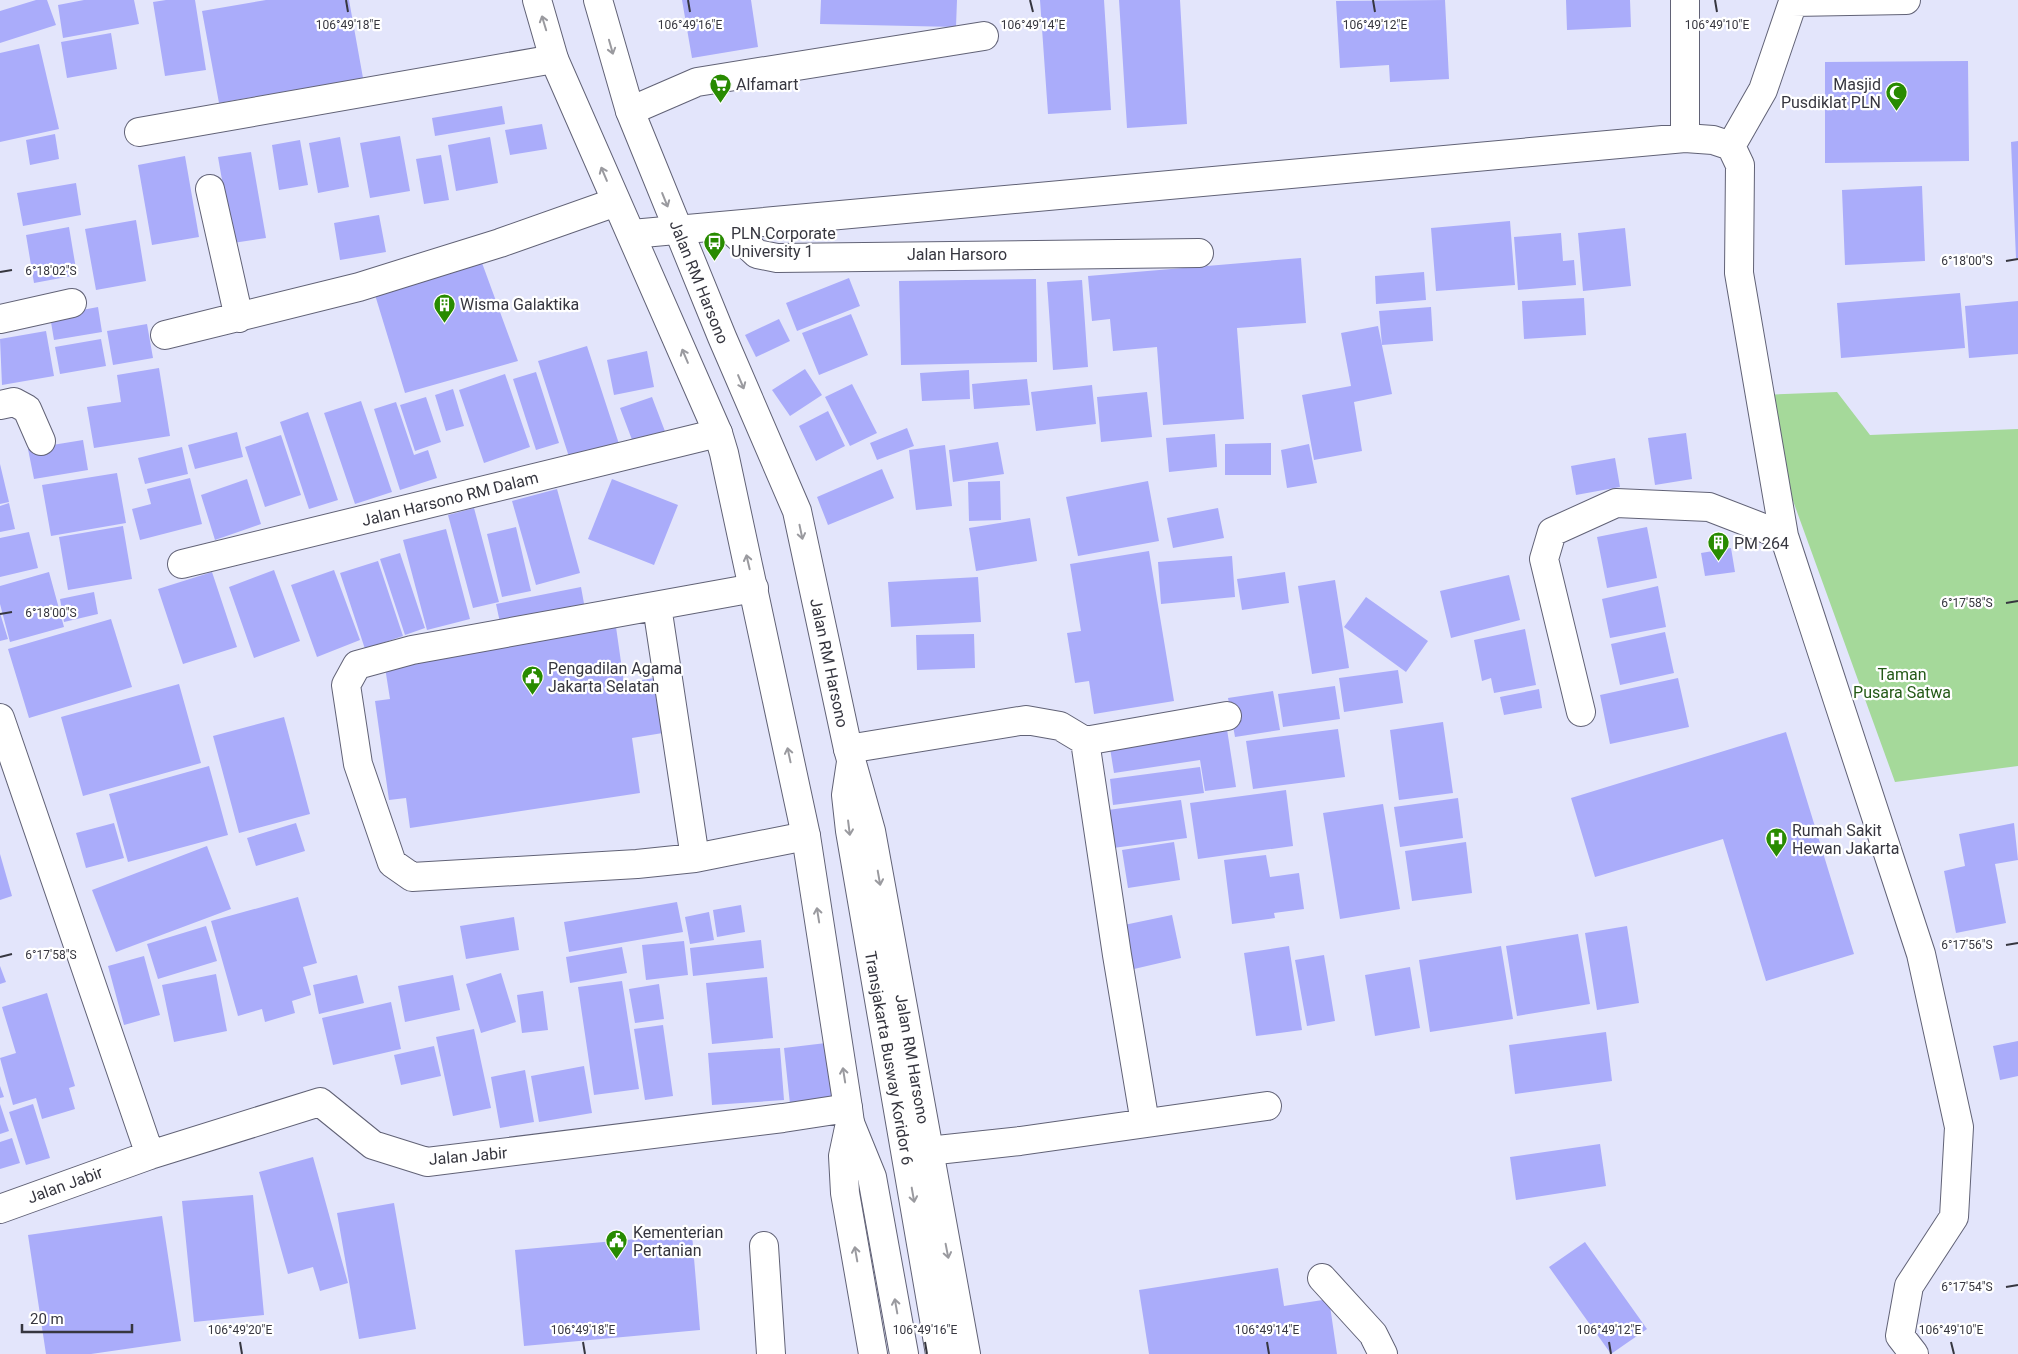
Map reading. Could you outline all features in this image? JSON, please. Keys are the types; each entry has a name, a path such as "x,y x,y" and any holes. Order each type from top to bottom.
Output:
{"street":[{"path":"537,0 554,59 718,433 754,588 806,836 849,1116 872,1177 904,1354"},
{"name":"Jalan RM Harsono","path":"598,0 630,111 678,230 797,511 849,756 871,832 966,1354"},
{"path":"1685,0 1685,138"},
{"path":"1731,146 1763,90 1793,1 1906,0"},
{"path":"630,111 697,82 984,36"},
{"path":"139,132 554,59"},
{"path":"632,234 1685,138 1713,140 1731,146 1740,165 1739,273 1784,536 1921,954 1959,1127 1954,1217 1909,1286 1900,1336 1914,1354"},
{"path":"210,189 239,318"},
{"path":"165,335 369,284 500,243 616,202"},
{"name":"Jalan Harsoro","path":"728,226 757,254 777,258 1198,253"},
{"path":"0,319 72,303"},
{"path":"0,405 14,402 27,409 41,441"},
{"name":"Jalan Harsono RM Dalam","path":"182,564 718,433"},
{"path":"1581,712 1544,559 1552,532 1616,503 1709,507 1784,536"},
{"path":"754,588 412,650 357,665 346,685 358,764 392,863 412,877 637,864 695,858 806,836"},
{"path":"657,606 695,858"},
{"path":"849,756 1026,720 1060,726 1085,741 1227,716"},
{"path":"0,718 150,1154"},
{"path":"1085,741 1117,955 1145,1123"},
{"name":"Transjakarta Busway Koridor 6","path":"849,756 846,795 850,831 940,1354"},
{"name":"Jalan Jabir","path":"0,1209 150,1154 320,1102 373,1145 428,1162 783,1118 849,1116"},
{"path":"928,1151 1020,1142 1267,1106"},
{"path":"849,1116 843,1156 845,1193 873,1354"},
{"path":"764,1246 771,1354"},
{"path":"1322,1278 1373,1334 1383,1354"}],"green space":[{"name":"Taman Pusara Satwa","path":"1837,392 1870,435 2018,429 2018,766 1895,782 1788,487 1760,395"}],"building":[{"path":"36,0 47,0 56,25 0,43 0,11"},
{"path":"84,0 134,0 139,24 63,38 58,5"},
{"path":"195,0 206,70 165,76 153,2"},
{"path":"266,0 349,0 363,78 219,103 202,11"},
{"path":"682,0 751,0 758,47 692,58"},
{"path":"821,0 957,0 956,27 820,24"},
{"path":"1040,0 1104,0 1111,110 1048,114"},
{"path":"1119,0 1180,0 1187,124 1127,128"},
{"path":"1445,0 1449,79 1390,82 1389,65 1340,68 1336,1"},
{"path":"1566,0 1630,0 1631,27 1567,30"},
{"path":"111,33 117,69 67,78 61,42"},
{"path":"39,44 59,129 0,142 0,53"},
{"name":"Masjid Pusdiklat PLN","path":"1968,61 1969,161 1825,163 1825,62"},
{"path":"502,106 505,124 435,136 432,118"},
{"path":"542,124 547,149 510,155 505,130"},
{"path":"55,134 59,159 30,165 26,140"},
{"path":"400,136 410,191 370,198 360,143"},
{"path":"340,137 349,187 318,193 309,143"},
{"path":"490,137 498,183 456,191 448,145"},
{"path":"300,140 308,185 279,190 272,145"},
{"path":"2018,141 2018,258 2016,258 2011,142"},
{"path":"251,152 266,238 233,243 218,157"},
{"path":"441,155 449,200 424,204 416,159"},
{"path":"185,156 199,237 152,245 138,165"},
{"path":"76,183 81,215 23,226 17,193"},
{"path":"1922,186 1925,261 1845,265 1842,190"},
{"path":"379,215 386,252 340,260 334,223"},
{"path":"136,220 146,281 96,290 85,229"},
{"path":"1510,221 1515,285 1436,291 1431,228"},
{"path":"69,227 77,275 34,283 26,235"},
{"path":"1625,228 1631,286 1583,291 1578,233"},
{"path":"1561,233 1563,261 1574,260 1576,285 1518,290 1514,237"},
{"name":"Wisma Galaktika","path":"478,252 518,361 405,393 372,285"},
{"path":"1301,258 1306,323 1237,328 1244,419 1163,425 1157,347 1113,351 1110,319 1092,321 1088,276"},
{"path":"1424,272 1426,300 1376,304 1375,276"},
{"path":"849,278 860,306 797,331 786,303"},
{"path":"1036,279 1037,362 901,365 899,281"},
{"path":"1082,280 1088,367 1053,370 1047,282"},
{"path":"1960,293 1965,348 1841,358 1837,303"},
{"path":"1584,298 1586,335 1524,339 1522,301"},
{"path":"2018,301 2018,354 1969,358 1965,306"},
{"path":"98,307 102,332 54,340 50,316"},
{"path":"1431,307 1433,341 1382,345 1379,311"},
{"path":"851,314 868,355 819,375 802,333"},
{"path":"779,319 790,341 756,357 745,335"},
{"path":"147,324 153,358 113,365 107,331"},
{"path":"1378,326 1392,394 1354,402 1362,451 1314,460 1302,395 1351,386 1341,333"},
{"path":"46,331 54,376 2,385 0,339"},
{"path":"101,339 106,366 60,374 55,347"},
{"path":"587,346 620,447 571,463 538,361"},
{"path":"647,351 654,387 614,395 607,360"},
{"path":"159,368 170,436 94,448 87,407 121,402 117,375"},
{"path":"805,369 822,395 790,416 772,390"},
{"path":"969,370 970,399 922,401 920,373"},
{"path":"536,372 559,443 536,450 513,379"},
{"path":"505,374 530,447 484,463 459,390"},
{"path":"1027,379 1030,405 974,409 972,384"},
{"path":"852,384 877,433 850,446 825,397"},
{"path":"1092,385 1096,424 1036,431 1031,392"},
{"path":"453,389 464,426 446,431 435,395"},
{"path":"1147,392 1152,437 1101,442 1097,397"},
{"path":"426,397 441,442 415,451 400,405"},
{"path":"652,397 666,434 634,445 620,408"},
{"path":"361,401 392,492 355,504 324,413"},
{"path":"396,402 414,455 428,450 437,478 400,490 374,409"},
{"path":"828,411 845,446 816,461 799,426"},
{"path":"308,412 338,500 309,509 280,422"},
{"path":"907,428 914,446 877,460 870,443"},
{"path":"237,432 243,457 195,469 188,445"},
{"path":"1686,433 1692,479 1655,485 1648,438"},
{"path":"1215,434 1217,467 1169,472 1166,438"},
{"path":"281,435 301,495 265,507 245,447"},
{"path":"83,440 88,470 34,479 28,449"},
{"path":"998,442 1004,474 953,482 949,450"},
{"path":"1271,443 1271,475 1225,475 1225,444"},
{"path":"1309,444 1317,483 1287,488 1281,450"},
{"path":"945,445 952,506 916,510 909,450"},
{"path":"182,447 188,474 145,484 138,458"},
{"path":"1615,458 1620,487 1576,495 1571,466"},
{"path":"0,464 9,502 0,504"},
{"path":"882,469 894,498 828,525 817,497"},
{"path":"117,473 126,523 51,536 42,485"},
{"path":"190,478 202,524 140,540 132,509 151,504 147,489"},
{"path":"247,479 261,524 215,540 201,495"},
{"path":"612,479 678,505 654,565 588,539"},
{"path":"1000,481 1001,520 969,521 968,482"},
{"path":"1148,481 1159,541 1078,556 1066,497"},
{"path":"557,489 580,573 536,585 512,501"},
{"path":"9,503 15,529 0,532 0,506"},
{"path":"474,508 499,602 473,608 448,515"},
{"path":"1218,508 1224,538 1173,548 1167,518"},
{"path":"1030,518 1037,561 976,571 969,528"},
{"path":"123,526 132,579 68,590 59,537"},
{"path":"516,527 531,591 502,597 487,534"},
{"path":"1647,527 1657,578 1607,588 1597,537"},
{"path":"446,529 470,619 427,630 403,540"},
{"path":"29,532 38,568 0,577 0,538"},
{"name":"PM 264","path":"1731,548 1735,572 1705,576 1701,553"},
{"path":"1149,551 1174,701 1094,714 1089,681 1075,683 1067,633 1081,631 1070,564"},
{"path":"400,553 425,628 405,635 380,559"},
{"path":"1232,556 1235,597 1161,604 1158,562"},
{"path":"378,561 403,636 365,649 340,573"},
{"path":"274,570 300,641 254,658 229,587"},
{"path":"334,570 360,640 317,657 291,585"},
{"path":"49,572 64,627 10,642 0,604 0,586"},
{"path":"212,572 237,647 183,664 158,589"},
{"path":"1285,572 1289,603 1242,610 1237,579"},
{"path":"1509,575 1520,620 1451,638 1440,591"},
{"path":"978,577 981,622 891,627 888,582"},
{"path":"1335,580 1349,668 1312,674 1298,586"},
{"path":"1658,586 1666,627 1610,638 1602,599"},
{"path":"581,587 585,609 501,627 496,604"},
{"path":"94,592 98,614 64,622 60,599"},
{"path":"1366,597 1428,641 1406,672 1344,627"},
{"path":"0,613 8,639 0,641"},
{"path":"111,619 132,687 29,718 8,649"},
{"path":"616,627 624,683 660,677 669,732 632,738 640,793 410,828 406,798 389,800 375,701 390,699 384,661"},
{"path":"1525,629 1536,685 1494,693 1491,678 1482,681 1474,640"},
{"path":"1665,632 1674,673 1620,685 1611,644"},
{"path":"974,634 975,668 917,670 916,635"},
{"path":"1398,670 1403,703 1344,712 1339,678"},
{"path":"1678,678 1689,727 1610,744 1600,695"},
{"path":"179,684 201,763 83,796 61,717"},
{"path":"1335,686 1340,719 1283,727 1278,694"},
{"path":"1539,689 1542,708 1504,715 1500,697"},
{"path":"1273,691 1280,730 1235,737 1228,698"},
{"path":"284,717 310,814 239,833 213,736"},
{"path":"1443,722 1453,793 1399,800 1390,730"},
{"path":"1226,723 1236,787 1205,791 1200,760 1114,773 1109,742"},
{"path":"1338,729 1345,777 1253,789 1246,741"},
{"name":"Rumah Sakit Hewan Jakarta","path":"1786,732 1854,954 1766,981 1723,839 1595,877 1571,798"},
{"path":"209,766 228,835 128,862 109,794"},
{"path":"1200,767 1204,793 1113,805 1110,779"},
{"path":"1286,790 1293,846 1198,859 1190,803"},
{"path":"1458,798 1463,838 1400,847 1394,807"},
{"path":"1181,800 1187,838 1113,848 1108,810"},
{"path":"1383,804 1400,909 1340,919 1323,813"},
{"path":"114,823 124,858 86,868 76,833"},
{"path":"296,823 305,851 256,866 247,838"},
{"path":"2014,823 2018,860 1995,864 2006,923 1956,933 1944,871 1965,866 1959,834"},
{"path":"1174,842 1180,880 1128,888 1122,850"},
{"path":"1466,842 1472,893 1412,901 1405,851"},
{"path":"207,846 231,909 116,952 92,890"},
{"path":"0,854 12,896 0,900"},
{"path":"1266,855 1270,877 1299,873 1304,909 1274,913 1275,918 1232,924 1224,860"},
{"path":"298,897 317,963 303,967 311,995 292,1001 295,1013 265,1022 262,1009 238,1016 211,921"},
{"path":"677,902 683,932 569,952 564,922"},
{"path":"741,905 745,932 717,937 713,910"},
{"path":"709,912 714,940 690,944 685,917"},
{"path":"1172,915 1181,958 1134,969 1124,925"},
{"path":"514,917 519,950 466,959 460,926"},
{"path":"206,926 217,961 158,979 147,944"},
{"path":"1627,926 1639,1003 1597,1010 1585,933"},
{"path":"1578,934 1590,1004 1517,1016 1506,946"},
{"path":"761,940 764,968 693,976 690,948"},
{"path":"684,941 688,975 646,980 642,945"},
{"path":"1289,946 1302,1030 1256,1036 1244,953"},
{"path":"1501,946 1513,1019 1430,1032 1419,960"},
{"path":"622,947 627,973 570,983 566,957"},
{"path":"1324,955 1335,1021 1307,1026 1295,960"},
{"path":"144,956 160,1015 124,1025 108,966"},
{"path":"0,966 6,982 0,984"},
{"path":"1410,967 1420,1028 1375,1036 1365,975"},
{"path":"501,973 516,1022 481,1033 466,984"},
{"path":"216,974 227,1031 174,1042 162,985"},
{"path":"357,975 364,1003 319,1014 313,985"},
{"path":"453,975 460,1010 405,1022 398,986"},
{"path":"767,977 773,1038 712,1044 706,983"},
{"path":"622,981 639,1089 594,1095 578,987"},
{"path":"659,984 664,1019 635,1023 629,989"},
{"path":"543,991 548,1030 522,1033 517,995"},
{"path":"47,993 75,1086 69,1088 75,1109 42,1119 36,1098 13,1105 0,1058 16,1053 2,1007"},
{"path":"391,1002 401,1049 333,1065 322,1018"},
{"path":"663,1025 673,1096 645,1100 634,1029"},
{"path":"474,1029 491,1108 453,1116 436,1037"},
{"path":"1606,1032 1612,1081 1515,1094 1509,1045"},
{"path":"2018,1041 2018,1076 2000,1080 1993,1046"},
{"path":"826,1043 833,1099 790,1104 784,1048"},
{"path":"434,1046 441,1076 401,1085 394,1055"},
{"path":"780,1048 784,1100 712,1105 708,1053"},
{"path":"584,1066 592,1113 539,1122 531,1076"},
{"path":"525,1070 534,1122 500,1128 491,1077"},
{"path":"0,1086 4,1097 0,1098"},
{"path":"0,1104 9,1131 0,1134"},
{"path":"33,1104 50,1158 26,1165 9,1112"},
{"path":"12,1138 20,1163 0,1169 0,1142"},
{"path":"1600,1144 1606,1186 1516,1200 1510,1157"},
{"path":"313,1157 348,1283 320,1291 313,1267 288,1274 259,1172"},
{"path":"253,1195 264,1315 194,1322 182,1201"},
{"path":"394,1203 416,1329 359,1339 337,1213"},
{"path":"162,1216 181,1341 91,1354 46,1354 28,1235"},
{"path":"692,1234 700,1330 524,1346 515,1250"},
{"path":"1585,1242 1647,1329 1611,1354 1549,1267"},
{"path":"1278,1268 1284,1306 1329,1299 1337,1354 1149,1354 1139,1290"}],"place":[{"name":"Alfamart","path":"720,103"},
{"name":"Masjid Pusdiklat PLN","path":"1897,112"},
{"name":"PLN Corporate University 1","path":"715,261"},
{"name":"Wisma Galaktika","path":"444,323"},
{"name":"PM 264","path":"1718,562"},
{"name":"Pengadilan Agama Jakarta Selatan","path":"532,696"},
{"name":"Rumah Sakit Hewan Jakarta","path":"1776,858"},
{"name":"Kementerian Pertanian","path":"617,1260"}]}
